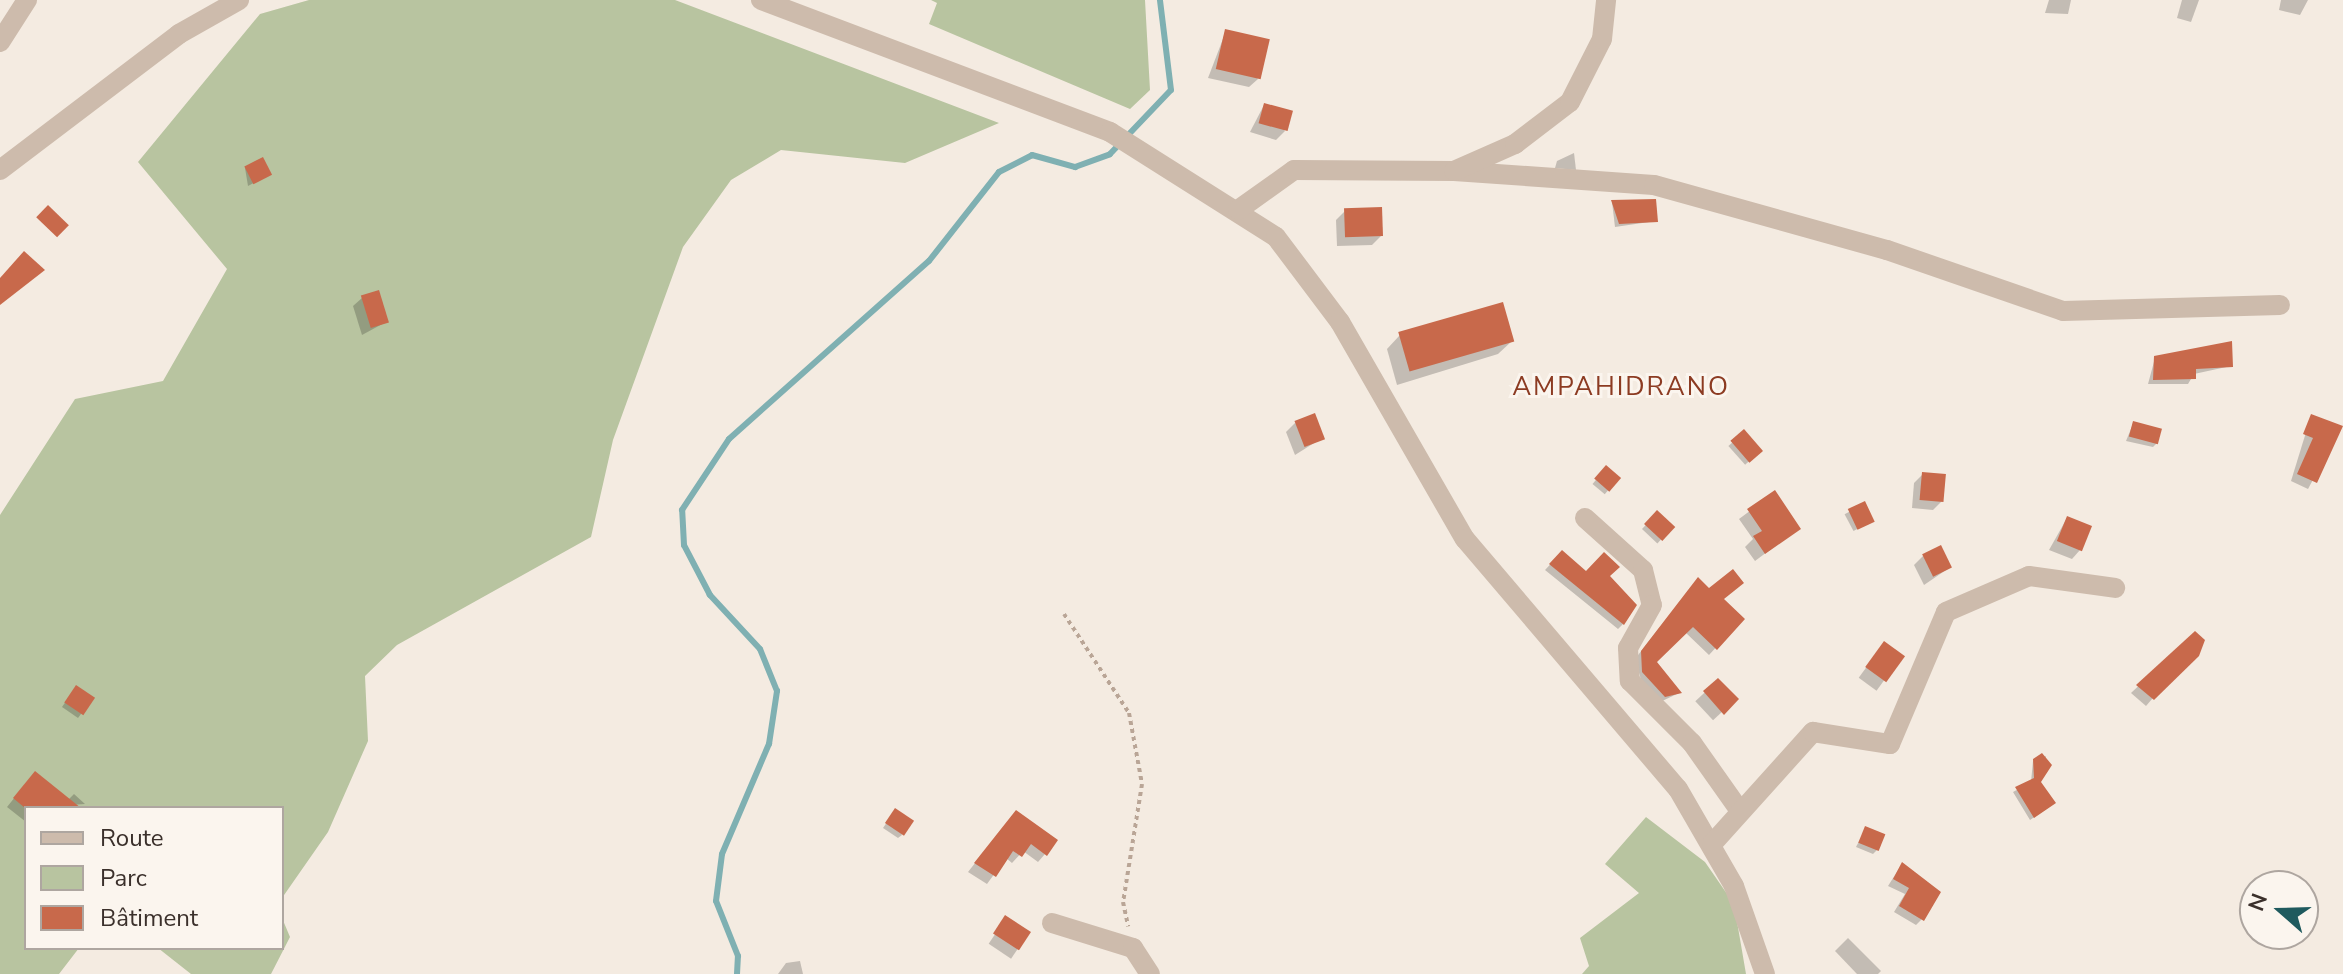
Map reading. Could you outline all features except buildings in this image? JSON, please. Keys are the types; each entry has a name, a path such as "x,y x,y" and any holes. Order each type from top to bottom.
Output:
{"street":[{"path":"0,42 27,0"},
{"path":"0,170 179,34 239,0"},
{"path":"761,0 1110,132 1238,210 1276,237 1316,287 1465,539 1678,789 1712,844 1765,974"},
{"path":"1454,171 1515,144 1570,102 1602,39 1606,0"},
{"path":"1238,210 1294,170 1454,171 1654,185 1887,250 2063,311 2280,305"},
{"path":"1585,518 1643,570 1652,605 1628,648 1630,681 1692,743 1740,811"},
{"path":"1712,844 1813,732 1890,744 1946,612 2029,576 2115,588"},
{"path":"1052,923 1133,948 1150,974"}],"path":[{"path":"1064,614 1129,713 1142,784 1123,902 1133,948"}],"green space":[{"path":"309,0 675,0 999,123 905,163 781,150 731,180 683,247 613,440 591,537 397,645 365,676 368,741 328,832 284,895 284,806 24,806 24,950 77,950 59,974 0,974 0,515 75,399 163,381 227,269 138,162 260,14"},
{"path":"931,0 1145,0 1150,90 1130,109 929,24 937,3"},
{"path":"1646,817 1705,862 1734,904 1746,974 1582,974 1589,966 1580,938 1639,893 1605,864"},
{"path":"284,923 290,937 284,949"},
{"path":"161,950 283,950 271,974 191,974"}],"waterway":[{"path":"737,974 738,956 716,901 722,854 769,744 777,691 760,649 710,595 684,545 682,510 729,439 929,261 999,172 1032,155 1075,167 1110,154 1171,90 1160,0"}],"district":[{"name":"AMPAHIDRANO","path":"1621,387"}]}
